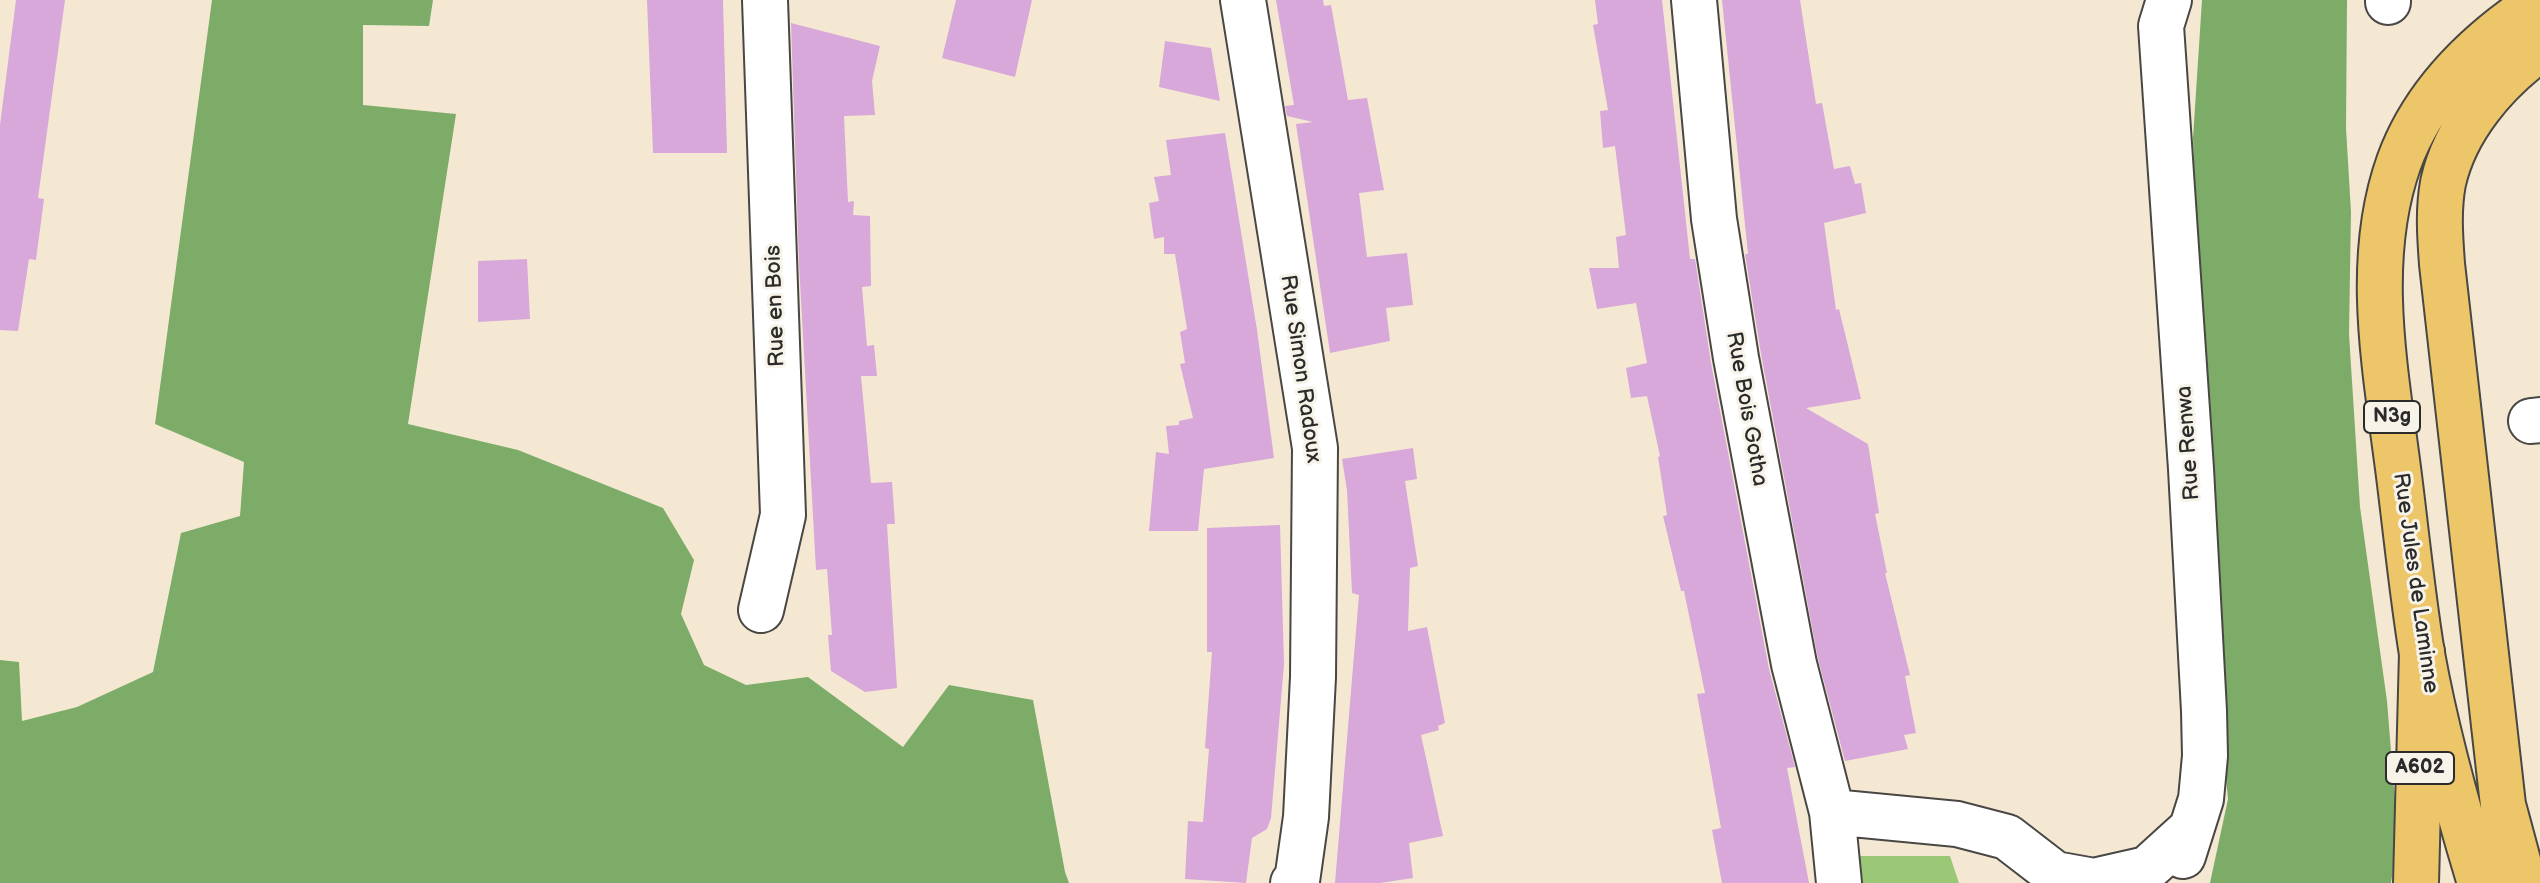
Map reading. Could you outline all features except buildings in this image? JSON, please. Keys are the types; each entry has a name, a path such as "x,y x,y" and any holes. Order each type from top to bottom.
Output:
{"main road":[{"name":"Rue Jules de Laminne","path":"2480,883 2445,766 2422,652 2381,335 2381,241 2385,212 2400,160 2428,105 2483,42 2540,1"},
{"path":"2524,883 2503,805 2439,220 2443,183 2469,121 2511,71 2540,49"},
{"name":"A602","path":"2416,883 2422,652"}],"street":[{"name":"Rue en Bois","path":"761,610 783,515 765,0"},
{"name":"Rue Simon Radoux","path":"1243,0 1315,448 1313,677 1306,817 1296,882"},
{"name":"Rue Bois Gotha","path":"1694,0 1714,219 1736,358 1794,664 1832,812 1839,883"},
{"name":"Rue Renwa","path":"2169,0 2161,26 2191,469 2205,756 2201,799 2172,883"},
{"path":"1832,812 1957,824 2007,837 2055,879 2094,881 2147,869 2191,829"}],"green space":[{"path":"212,0 433,0 429,26 363,25 363,105 456,114 408,424 518,450 663,508 694,560 681,614 704,665 746,685 808,677 903,747 949,685 1033,700 1069,883 0,883 0,660 19,662 22,721 77,707 153,672 181,533 240,516 244,462 155,424"},
{"path":"2202,0 2347,0 2346,128 2351,212 2349,334 2360,507 2387,701 2398,839 2391,883 2210,883 2228,799 2211,622 2193,138"},
{"path":"1858,856 1950,856 1959,883 1861,883"}]}
